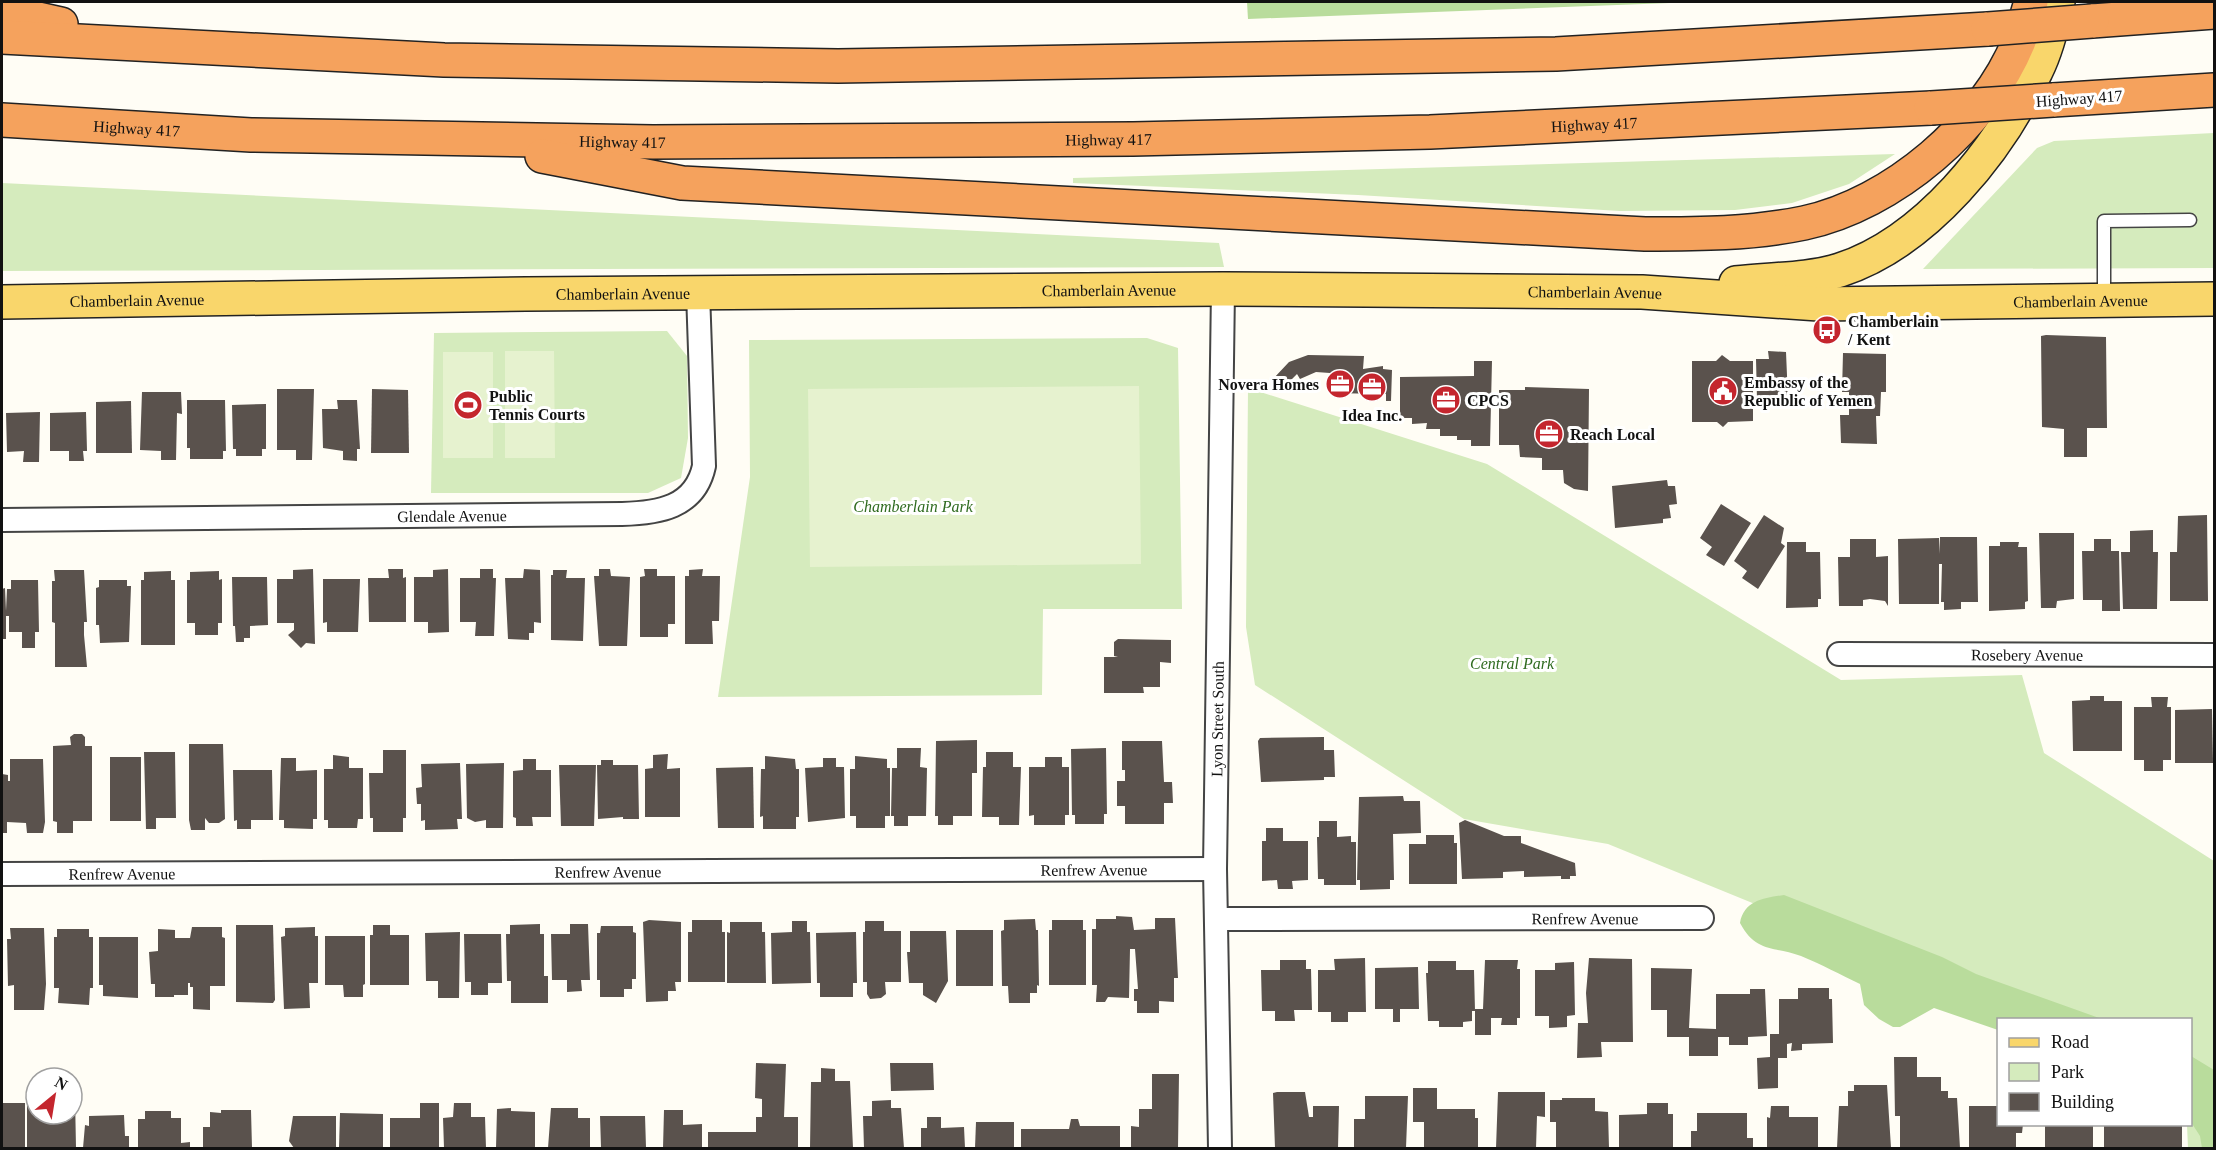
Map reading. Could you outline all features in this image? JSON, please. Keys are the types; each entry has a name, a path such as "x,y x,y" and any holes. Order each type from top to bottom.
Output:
{"highway":[{"path":"442,138 682,183 1646,234 1733,233 1806,222 1880,194 1910,173 1943,147 1975,112 1999,78 2019,42 2031,2"},
{"path":"2,11 157,43"},
{"path":"2,37 157,43 444,60 838,66 1556,54 2214,12"},
{"name":"Highway 417","path":"2,120 251,135 653,142 1132,139 1430,132 1931,108 2214,90"}],"main road":[{"path":"1642,292 1818,275 1840,270 1884,249 1929,215 1952,193 2000,135 2037,69 2058,2"},
{"name":"Chamberlain Avenue","path":"2,302 698,292 1223,289 1642,292 1819,304 2214,299"}],"street":[{"name":"Lyon Street South","path":"1220,1149 1215,869 1223,289"},
{"name":"Glendale Avenue","path":"2,520 621,514 673,507 694,490 704,466 698,292"},
{"name":"Rosebery Avenue","path":"1839,654 2214,655"},
{"name":"Renfrew Avenue","path":"2,874 1215,869"},
{"name":"Renfrew Avenue","path":"1216,919 1702,918"}],"lane":[{"path":"2104,300 2104,220 2190,220"}],"green space":[{"path":"1247,2 1697,2 1248,19"},
{"path":"2214,133 2214,268 1923,269 2037,148 2054,141"},
{"path":"1895,154 1849,184 1792,203 1735,210 1620,211 1358,195 1073,183 1073,178"},
{"path":"2,183 1219,243 1224,267 2,271"},
{"path":"667,331 687,356 688,438 681,478 648,493 431,493 434,333"},
{"name":"Chamberlain Park","path":"1147,338 1178,348 1182,609 1043,609 1042,695 718,697 750,477 749,340"},
{"name":"Public Tennis Courts","path":"505,351 554,351 555,458 505,458"},
{"name":"Public Tennis Courts","path":"443,352 493,352 493,458 443,458"},
{"path":"1139,386 1141,564 810,567 808,389"},
{"name":"Central Park","path":"1248,388 1487,464 1841,680 2022,675 2044,753 2214,861 2214,1148 2188,1148 2187,1126 2192,1126 2192,1018 1999,1018 1772,911 1608,844 1464,819 1255,685 1246,627"},
{"path":"1784,895 1942,957 1976,974 2099,1018 1997,1018 1997,1030 1934,1008 1900,1027 1893,1027 1879,1019 1864,1005 1860,984 1801,956 1759,944 1746,933 1740,923 1746,909 1770,897"},
{"path":"2192,1057 2214,1070 2214,1148 2202,1148 2200,1136 2192,1124"}],"building":[{"path":"2041,336 2106,337 2107,428 2087,428 2087,457 2064,457 2064,429 2042,427"},
{"path":"1768,351 1786,352 1788,399 1757,400 1756,359 1769,359"},
{"path":"1843,353 1886,354 1886,392 1881,392 1880,416 1876,416 1877,444 1841,443 1840,415 1849,415 1849,392 1842,392"},
{"path":"1308,355 1364,356 1363,369 1383,366 1383,369 1392,370 1391,401 1386,401 1386,394 1329,393 1330,373 1316,372 1300,379 1297,374 1287,384 1273,379 1289,362"},
{"name":"Embassy of the Republic of Yemen","path":"1722,355 1730,361 1753,361 1753,421 1728,422 1723,427 1717,422 1692,422 1692,361 1716,361"},
{"name":"CPCS","path":"1474,361 1492,361 1490,446 1471,446 1471,440 1457,440 1457,436 1440,436 1440,429 1426,429 1427,423 1412,424 1412,418 1400,418 1400,377 1474,376"},
{"path":"1525,387 1589,389 1588,491 1574,489 1564,483 1563,470 1542,470 1542,458 1520,457 1519,445 1499,445 1499,390 1525,390"},
{"path":"277,389 314,389 312,460 296,460 296,450 277,450"},
{"path":"372,389 408,390 409,453 371,453"},
{"path":"142,392 181,392 182,414 177,413 176,460 161,460 161,451 140,450"},
{"path":"187,400 225,400 226,451 223,451 223,459 190,459 190,448 187,448"},
{"path":"337,400 357,400 360,449 357,449 357,461 343,460 343,451 323,448 322,409 338,409"},
{"path":"131,401 132,453 96,453 96,402"},
{"path":"266,404 266,449 262,449 262,456 236,456 236,449 233,449 232,405"},
{"path":"40,412 39,462 23,462 24,451 7,452 6,413"},
{"path":"86,412 87,451 83,451 84,461 69,461 69,451 50,451 50,413"},
{"path":"1667,480 1668,486 1675,486 1677,504 1669,505 1671,518 1663,519 1663,523 1615,528 1612,486"},
{"path":"1721,504 1751,523 1724,566 1706,555 1712,547 1700,538"},
{"path":"1764,515 1784,528 1781,543 1785,546 1758,589 1742,578 1747,571 1734,561"},
{"path":"2207,515 2208,601 2170,601 2170,552 2177,552 2178,516"},
{"path":"2153,530 2153,552 2158,552 2157,609 2123,609 2121,552 2130,552 2130,531"},
{"path":"2039,533 2074,533 2074,599 2057,601 2056,608 2041,608"},
{"path":"1940,537 1977,537 1978,602 1961,602 1961,609 1944,610 1944,602 1941,602 1942,564 1939,564 1939,604 1899,604 1898,539 1939,538 1939,554"},
{"path":"1850,539 1876,539 1876,557 1888,556 1888,606 1885,601 1870,599 1863,600 1863,606 1839,606 1838,557 1850,557"},
{"path":"2094,539 2111,539 2111,551 2119,551 2120,611 2102,611 2102,600 2083,600 2082,551 2094,551"},
{"path":"1787,542 1806,542 1806,552 1820,552 1821,599 1818,599 1818,607 1786,608"},
{"path":"2000,542 2019,542 2018,547 2027,547 2028,601 2025,602 2025,609 1989,611 1989,546 2000,546"},
{"path":"313,569 315,644 306,643 301,648 288,635 294,630 294,623 277,623 277,579 293,579 293,570"},
{"path":"388,569 403,569 403,578 406,577 406,622 369,622 368,578 389,578"},
{"path":"448,569 449,632 428,633 428,622 414,622 414,577 433,577 433,570"},
{"path":"480,569 493,569 493,578 496,578 494,636 475,636 476,622 460,622 460,578 480,578"},
{"path":"524,569 540,570 541,623 534,622 534,633 529,633 529,640 508,639 505,578 523,578"},
{"path":"599,569 610,569 611,576 630,577 627,646 599,646 594,576 599,576"},
{"path":"644,569 657,569 657,576 675,576 675,624 668,624 668,637 640,637 640,577 645,576"},
{"path":"703,569 702,576 720,576 719,621 712,621 713,644 685,644 685,576 689,576 689,570"},
{"path":"54,570 84,570 87,622 84,622 84,635 87,667 55,667 55,623 52,622"},
{"path":"553,570 567,570 566,578 585,578 583,641 551,640 551,575 553,575"},
{"path":"171,571 171,580 175,580 175,645 141,645 141,580 144,580 144,572"},
{"path":"219,571 219,580 222,579 222,623 218,623 218,635 195,635 195,623 187,623 187,580 190,580 190,572"},
{"path":"232,577 267,577 268,625 250,626 250,638 244,638 244,642 236,642 235,626 233,626"},
{"path":"323,579 360,579 358,632 327,632 327,622 323,623"},
{"path":"11,580 38,580 39,632 35,632 35,648 22,648 22,632 9,632 9,616 6,616 6,639 2,639 2,589 5,588 6,611 7,589 11,589"},
{"path":"99,580 127,580 127,586 131,586 129,642 100,643 99,625 96,625 96,588 99,587"},
{"path":"1118,639 1171,640 1171,663 1160,662 1160,687 1143,687 1144,693 1104,693 1104,657 1118,657 1114,656 1114,642"},
{"path":"2090,696 2104,696 2104,701 2122,701 2122,751 2073,751 2072,701 2090,700"},
{"path":"2151,697 2168,697 2167,707 2171,707 2171,760 2163,760 2163,771 2144,771 2144,760 2134,760 2134,707 2152,707"},
{"path":"2212,709 2213,763 2175,763 2175,710"},
{"path":"74,734 82,734 85,737 85,746 92,746 92,821 73,821 73,833 57,833 57,822 53,821 53,746 71,745 70,737"},
{"path":"1324,737 1324,750 1334,750 1335,777 1324,777 1324,780 1261,782 1258,741 1260,738"},
{"path":"977,740 977,773 972,773 972,816 953,816 953,825 938,825 938,816 935,816 936,741"},
{"path":"1122,741 1162,741 1164,782 1172,782 1173,803 1164,803 1164,824 1125,824 1125,806 1117,806 1117,781 1125,781 1125,770 1122,770"},
{"path":"189,744 223,744 225,819 219,823 209,823 205,818 205,830 191,830 189,820"},
{"path":"897,748 921,748 920,767 927,768 926,816 908,816 908,826 894,826 894,816 891,816 892,768 897,768"},
{"path":"1106,748 1107,814 1104,814 1104,824 1075,824 1075,815 1072,815 1071,749"},
{"path":"383,750 406,750 406,818 403,818 403,832 373,832 373,818 370,818 369,773 383,773"},
{"path":"144,752 175,752 176,818 156,818 156,829 146,829"},
{"path":"986,752 1013,752 1013,767 1021,767 1019,825 999,825 999,817 982,817 983,767 986,767"},
{"path":"668,754 667,769 680,768 680,817 645,817 645,769 653,768 653,755"},
{"path":"333,755 349,757 349,768 363,768 363,819 358,819 357,828 328,828 328,820 324,820 324,769 333,769"},
{"path":"765,756 795,759 796,769 799,769 799,817 796,817 796,829 763,829 763,816 760,817 761,769 765,769"},
{"path":"855,756 887,759 887,768 890,768 890,816 885,816 885,828 856,828 856,816 850,816 850,769 855,769"},
{"path":"110,757 141,757 141,821 110,821"},
{"path":"1045,757 1062,757 1062,767 1069,767 1069,815 1065,815 1065,825 1034,825 1034,815 1029,816 1029,767 1045,767"},
{"path":"281,758 296,758 296,771 317,770 317,819 313,819 313,829 284,828 284,820 279,820"},
{"path":"823,758 836,758 836,767 844,767 845,818 808,822 805,768 823,767"},
{"path":"10,759 43,759 45,822 43,833 27,833 26,823 7,822 7,833 2,833 2,774 8,775 8,781 10,781"},
{"path":"523,759 536,759 536,770 551,770 551,817 532,817 533,826 516,826 516,818 513,817 513,771 523,770"},
{"path":"601,760 613,760 613,765 638,765 639,819 623,819 623,817 598,819 597,765 601,765"},
{"path":"460,763 462,819 457,819 458,829 425,830 425,820 421,821 421,804 417,804 416,788 422,787 421,764"},
{"path":"504,763 503,828 486,828 486,820 475,822 467,818 466,764"},
{"path":"559,765 596,765 594,826 561,826"},
{"path":"753,767 754,828 718,828 716,768"},
{"path":"233,770 272,770 273,820 251,820 251,829 237,829 237,820 234,821"},
{"path":"1403,796 1404,801 1420,801 1421,833 1393,834 1394,880 1390,880 1390,889 1360,890 1360,880 1357,880 1359,797"},
{"path":"1465,820 1504,836 1521,836 1521,843 1575,863 1576,876 1570,876 1570,879 1561,879 1561,876 1524,877 1524,871 1503,872 1503,878 1462,879 1459,823"},
{"path":"1319,821 1337,821 1337,837 1351,836 1351,842 1356,842 1356,885 1324,885 1324,879 1318,879"},
{"path":"1266,828 1283,828 1283,841 1308,841 1308,880 1292,881 1293,889 1278,889 1277,880 1262,881 1262,841 1266,841"},
{"path":"1426,835 1454,835 1454,843 1457,843 1457,884 1409,884 1409,844 1426,844"},
{"path":"1116,916 1132,917 1134,930 1155,929 1155,918 1175,918 1178,978 1174,978 1174,1002 1159,1001 1159,1013 1137,1013 1137,1001 1134,1001 1134,989 1138,989 1135,949 1130,949 1129,998 1108,997 1105,1002 1096,1002 1097,985 1092,985 1092,929 1096,929 1096,919 1116,919"},
{"path":"1035,919 1036,930 1038,930 1039,986 1037,985 1037,993 1030,993 1030,1003 1009,1003 1008,986 1002,986 1001,931 1004,930 1004,920"},
{"path":"649,920 681,922 681,982 675,982 676,991 668,991 668,1001 646,1002 643,922"},
{"path":"692,920 722,920 722,932 725,932 725,982 688,982 688,932 692,932"},
{"path":"1052,920 1083,920 1083,930 1086,930 1086,985 1049,985 1049,930 1052,930"},
{"path":"792,921 807,921 807,932 810,932 811,983 772,984 771,933 792,932"},
{"path":"865,921 884,921 884,931 901,931 901,982 885,982 886,994 881,998 870,999 867,994 867,982 863,982"},
{"path":"730,922 762,922 762,932 765,932 766,983 727,983 727,932 730,933"},
{"path":"540,924 540,934 544,934 544,976 548,976 548,1003 511,1003 511,981 507,981 506,934 510,934 510,925"},
{"path":"570,924 588,924 590,980 581,980 582,991 567,992 567,980 552,980 551,934 570,934"},
{"path":"236,925 273,925 275,1000 273,1003 236,1002"},
{"path":"373,925 390,925 390,935 409,935 409,985 370,985 370,935 373,935"},
{"path":"601,926 633,926 633,932 636,933 636,979 632,979 632,989 624,989 624,997 600,997 600,980 597,980 597,933 600,933"},
{"path":"192,927 222,927 222,937 225,938 225,986 210,986 210,1010 193,1009 193,987 190,987 190,983 188,983 188,995 174,995 174,997 155,997 155,984 151,984 149,952 158,951 158,929 175,930 175,938 190,938"},
{"path":"315,927 315,936 318,936 318,983 309,983 310,1008 284,1009 281,937 285,936 285,928"},
{"path":"10,928 44,928 46,984 44,1010 14,1010 14,985 8,986 7,939 11,939"},
{"path":"57,929 89,929 89,937 93,937 93,988 90,988 89,1005 58,1003 59,988 54,988 54,937 57,937"},
{"path":"956,930 993,930 993,986 956,986"},
{"path":"910,931 946,931 948,981 936,1003 923,995 923,983 909,983 907,952 910,952"},
{"path":"460,932 459,998 438,998 438,981 426,981 425,933"},
{"path":"856,932 857,983 853,983 853,997 820,997 820,983 817,983 816,933"},
{"path":"464,934 501,934 502,983 488,983 488,995 471,995 471,982 465,982"},
{"path":"325,936 365,936 363,997 344,997 343,985 325,985"},
{"path":"99,937 138,937 138,998 103,996 103,985 99,985"},
{"path":"1365,958 1366,1012 1348,1012 1348,1022 1331,1022 1331,1012 1318,1012 1318,970 1335,970 1334,959"},
{"path":"1589,958 1632,959 1633,1042 1601,1042 1602,1057 1577,1058 1578,1023 1588,1023 1586,993"},
{"path":"1280,960 1306,960 1306,969 1311,969 1312,1010 1294,1010 1295,1021 1275,1021 1275,1011 1262,1011 1261,970 1280,970"},
{"path":"1485,960 1518,960 1520,1018 1517,1018 1517,1025 1501,1025 1502,1018 1491,1018 1491,1035 1475,1035 1475,1009 1483,1009"},
{"path":"1428,961 1456,961 1456,970 1474,970 1475,1011 1472,1011 1472,1021 1463,1022 1463,1027 1439,1027 1439,1021 1428,1021 1426,973 1428,973"},
{"path":"1574,962 1575,1015 1567,1016 1567,1027 1549,1028 1549,1016 1535,1016 1535,970 1555,970 1555,963"},
{"path":"1418,967 1419,1009 1400,1009 1400,1022 1393,1022 1393,1009 1375,1009 1375,968"},
{"path":"1651,968 1692,969 1689,1028 1716,1029 1716,994 1750,994 1750,989 1765,989 1767,1036 1748,1037 1748,1045 1729,1045 1729,1037 1718,1037 1718,1056 1689,1056 1689,1037 1667,1037 1667,1010 1651,1010"},
{"path":"1798,988 1829,988 1829,999 1832,999 1833,1043 1802,1044 1802,1050 1791,1051 1792,1043 1787,1044 1787,1058 1778,1058 1778,1088 1758,1089 1757,1058 1770,1057 1770,1034 1779,1034 1779,999 1798,999"},
{"path":"1894,1057 1917,1057 1917,1077 1941,1077 1941,1091 1948,1091 1948,1098 1957,1098 1960,1148 1900,1148 1900,1116 1895,1116"},
{"path":"756,1063 786,1064 784,1117 798,1117 798,1148 708,1148 708,1132 756,1132 756,1117 762,1117 762,1099 755,1098"},
{"path":"890,1063 933,1063 934,1090 891,1091"},
{"path":"821,1068 835,1069 835,1081 850,1081 853,1148 810,1148 811,1082 821,1082"},
{"path":"1152,1074 1179,1074 1178,1148 1131,1148 1131,1126 1139,1127 1139,1109 1152,1109"},
{"path":"1854,1085 1887,1085 1891,1148 1837,1148 1839,1106 1848,1106 1848,1091 1854,1091"},
{"path":"1413,1088 1437,1088 1437,1109 1475,1109 1475,1118 1478,1118 1478,1148 1424,1148 1424,1122 1413,1122"},
{"path":"1305,1092 1309,1117 1313,1117 1313,1106 1339,1106 1338,1148 1275,1148 1273,1093"},
{"path":"1498,1092 1545,1092 1545,1117 1537,1116 1536,1148 1496,1148"},
{"path":"1365,1096 1408,1096 1406,1148 1354,1148 1354,1119 1365,1119"},
{"path":"1562,1098 1595,1098 1595,1111 1608,1112 1609,1148 1556,1148 1556,1122 1550,1122 1550,1100 1562,1100"},
{"path":"891,1100 891,1108 901,1108 904,1148 864,1148 863,1116 872,1116 872,1101"},
{"path":"2,1103 24,1103 25,1148 2,1148"},
{"path":"420,1103 439,1103 439,1148 390,1148 390,1118 420,1118"},
{"path":"454,1103 471,1103 471,1117 485,1117 486,1148 444,1148 443,1118 453,1117"},
{"path":"1647,1103 1668,1103 1668,1114 1673,1114 1673,1148 1619,1148 1619,1115 1647,1114"},
{"path":"1771,1106 1789,1106 1789,1117 1818,1117 1818,1148 1767,1148 1767,1117 1770,1118"},
{"path":"1969,1106 1997,1106 1997,1126 2023,1126 2022,1133 2016,1133 2016,1148 1969,1148"},
{"path":"511,1108 511,1111 535,1112 535,1148 496,1148 497,1109"},
{"path":"551,1108 578,1108 578,1118 590,1118 590,1148 548,1148"},
{"path":"221,1110 251,1110 252,1148 203,1148 203,1127 210,1127 210,1112 221,1113"},
{"path":"664,1110 683,1110 683,1125 702,1124 702,1148 663,1148"},
{"path":"145,1111 171,1111 171,1118 181,1118 181,1143 190,1142 190,1148 138,1148 138,1119 145,1119"},
{"path":"340,1113 383,1114 383,1148 339,1148"},
{"path":"1697,1113 1747,1113 1747,1138 1753,1138 1753,1148 1691,1148 1691,1131 1697,1131"},
{"path":"124,1115 125,1136 129,1136 129,1148 83,1148 85,1125 89,1126 89,1116"},
{"path":"293,1116 336,1116 336,1148 294,1148 289,1141"},
{"path":"600,1116 645,1116 646,1148 601,1148"},
{"path":"927,1117 941,1117 941,1128 964,1127 965,1148 921,1148 921,1128 927,1128"},
{"path":"1071,1119 1078,1119 1080,1126 1120,1126 1120,1148 1021,1148 1021,1129 1069,1129"},
{"path":"976,1122 1014,1122 1014,1148 975,1148"},
{"path":"27,1126 76,1126 76,1148 27,1148"},
{"path":"2045,1126 2093,1126 2093,1148 2045,1148"},
{"path":"2104,1126 2182,1126 2182,1148 2104,1148"}],"place":[{"name":"Chamberlain / Kent","path":"1827,330"},
{"name":"Novera Homes","path":"1340,384"},
{"name":"Idea Inc.","path":"1372,387"},
{"name":"Embassy of the Republic of Yemen","path":"1723,391"},
{"name":"CPCS","path":"1446,400"},
{"name":"Public Tennis Courts","path":"468,405"},
{"name":"Reach Local","path":"1549,434"}]}
